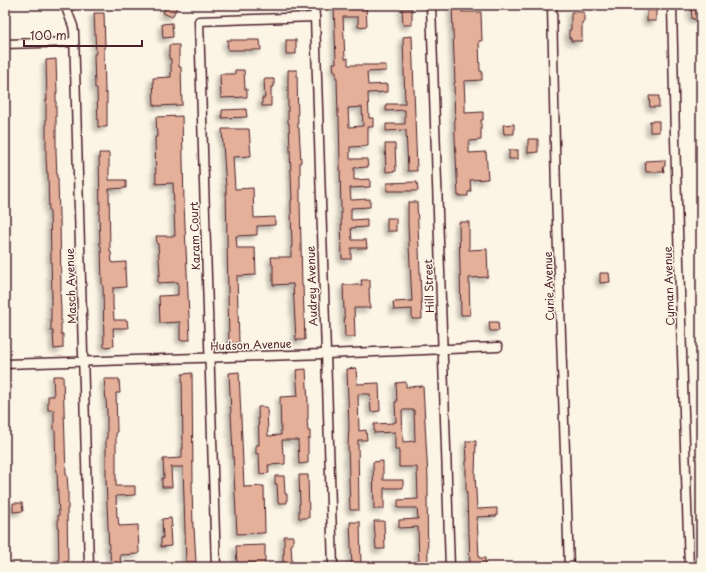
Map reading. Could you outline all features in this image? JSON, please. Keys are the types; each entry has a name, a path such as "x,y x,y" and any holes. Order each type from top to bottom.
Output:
{"street":[{"name":"Masch Avenue","path":"65,5 73,26 74,42 89,567"},
{"name":"Audrey Avenue","path":"314,5 333,567"},
{"name":"Hill Street","path":"431,5 450,567"},
{"name":"Curie Avenue","path":"552,5 556,192 569,567"},
{"name":"Cyman Avenue","path":"672,5 689,567"},
{"name":"Karam Court","path":"216,567 199,21 315,17"},
{"path":"5,44 74,42"},
{"name":"Hudson Avenue","path":"5,364 498,348"}],"building":[{"path":"167,5 178,5 172,17 163,13"},
{"path":"334,5 366,5 367,26 358,27 358,17 343,17 345,59 348,58 348,65 386,65 386,71 367,72 368,85 387,84 387,92 368,93 369,118 373,118 373,127 368,127 368,146 350,147 350,159 367,159 368,167 354,168 354,180 370,179 370,187 350,188 351,200 370,199 370,207 351,208 351,220 367,219 367,227 351,228 352,240 366,240 367,248 351,248 351,259 342,259 339,117 337,78 333,63 336,63","holes":["362,107 363,126 349,127 348,108"]},
{"path":"452,5 461,5 462,12 481,12 482,41 479,41 480,71 482,71 482,80 464,81 465,113 483,112 483,120 481,120 481,140 469,141 469,153 486,152 488,179 470,180 471,191 468,192 468,196 458,196"},
{"path":"402,8 412,8 412,25 403,25"},
{"path":"691,8 701,8 701,19 692,19"},
{"path":"647,10 656,10 656,21 647,21"},
{"path":"571,12 584,12 584,22 582,22 582,41 571,41 571,38 569,38 569,30 571,30"},
{"path":"94,13 104,13 107,127 98,127 97,88 95,88 94,54 96,54"},
{"path":"172,23 173,37 163,38 162,24"},
{"path":"412,36 417,171 408,171 406,130 386,131 386,124 405,124 405,110 386,111 386,104 405,104 403,37"},
{"path":"227,40 260,40 261,50 228,50"},
{"path":"286,40 296,40 296,54 286,54"},
{"path":"169,45 179,45 182,105 154,106 153,78 171,77"},
{"path":"56,59 56,152 60,218 60,291 61,334 63,334 63,348 54,349 53,331 51,331 52,297 50,212 46,159 46,60"},
{"path":"235,70 244,70 247,97 221,98 220,74 235,74"},
{"path":"288,70 297,70 298,128 301,162 300,201 302,286 305,340 296,340 293,284 273,285 273,265 271,257 291,257 292,247"},
{"path":"264,79 274,79 274,87 271,87 271,106 262,106 262,98 265,98"},
{"path":"649,96 659,96 659,107 650,107"},
{"path":"246,109 247,117 222,118 222,110"},
{"path":"182,116 190,340 180,340 180,322 160,323 159,296 178,295 178,282 158,283 158,275 160,275 156,236 175,236 173,183 156,184 156,117"},
{"path":"650,121 659,121 659,132 650,132"},
{"path":"514,124 514,134 504,134 503,125"},
{"path":"222,129 249,129 251,156 233,157 235,189 253,188 254,218 275,217 275,225 257,226 257,235 236,236 237,248 255,248 256,275 237,276 239,343 229,343 226,187"},
{"path":"528,139 538,139 538,152 528,153"},
{"path":"385,144 395,144 396,171 386,172"},
{"path":"509,150 518,150 518,159 509,159"},
{"path":"99,153 109,153 109,180 126,180 126,188 109,189 110,252 112,263 126,262 126,287 113,288 114,320 127,320 128,328 113,328 114,346 104,347 103,285 99,211"},
{"path":"665,160 665,166 663,167 664,172 646,172 645,161"},
{"path":"417,182 418,191 387,191 387,183"},
{"path":"408,202 417,202 422,319 412,319 412,309 394,310 393,302 412,301"},
{"path":"387,218 396,218 396,231 387,231"},
{"path":"459,222 469,222 469,250 487,249 488,277 469,278 470,315 461,315"},
{"path":"600,273 609,273 610,282 600,283"},
{"path":"361,280 370,280 370,308 354,308 355,337 345,337 343,285 362,285"},
{"path":"489,322 498,322 499,331 490,331"},
{"path":"356,368 357,384 379,383 380,411 371,412 370,394 358,394 359,431 366,430 367,440 358,440 359,510 350,510 347,369"},
{"path":"306,369 308,402 307,419 308,431 310,431 310,439 308,439 308,463 299,464 298,440 282,440 285,464 268,465 269,473 260,474 259,454 256,454 256,445 259,445 258,407 267,407 268,436 281,435 280,397 298,396 296,370"},
{"path":"239,372 244,487 264,486 265,533 237,534 229,373"},
{"path":"192,373 192,482 193,528 196,562 186,562 183,467 171,467 172,487 162,487 162,478 164,478 163,459 182,458 182,374"},
{"path":"53,376 63,376 66,475 68,489 68,567 59,567 59,515 54,410 48,410 48,396 54,396"},
{"path":"104,379 119,379 120,393 116,393 116,486 135,486 135,495 116,496 119,526 138,525 139,554 120,555 121,567 111,567 109,551 106,478 107,412"},
{"path":"406,382 406,387 423,386 428,478 428,567 419,567 418,527 399,528 399,520 418,519 417,508 398,508 398,500 418,499 417,467 399,467 399,450 395,450 395,432 374,433 374,424 396,422 396,383","holes":["402,410 414,410 415,441 403,442"]},
{"path":"466,441 476,441 475,474 477,509 497,508 497,516 477,517 479,558 485,558 486,567 470,567 467,493 466,494"},
{"path":"383,461 383,480 403,480 403,488 384,488 384,509 374,509 373,462"},
{"path":"299,475 308,475 309,518 299,518"},
{"path":"275,476 284,476 287,503 278,503"},
{"path":"13,503 22,503 23,511 13,512"},
{"path":"171,518 171,546 161,547 161,538 163,538 162,519"},
{"path":"374,521 384,521 385,549 376,549"},
{"path":"350,522 360,522 361,567 352,567"},
{"path":"284,536 293,536 293,544 291,544 292,562 283,563"},
{"path":"265,545 265,567 256,567 255,563 237,563 236,546"}]}
